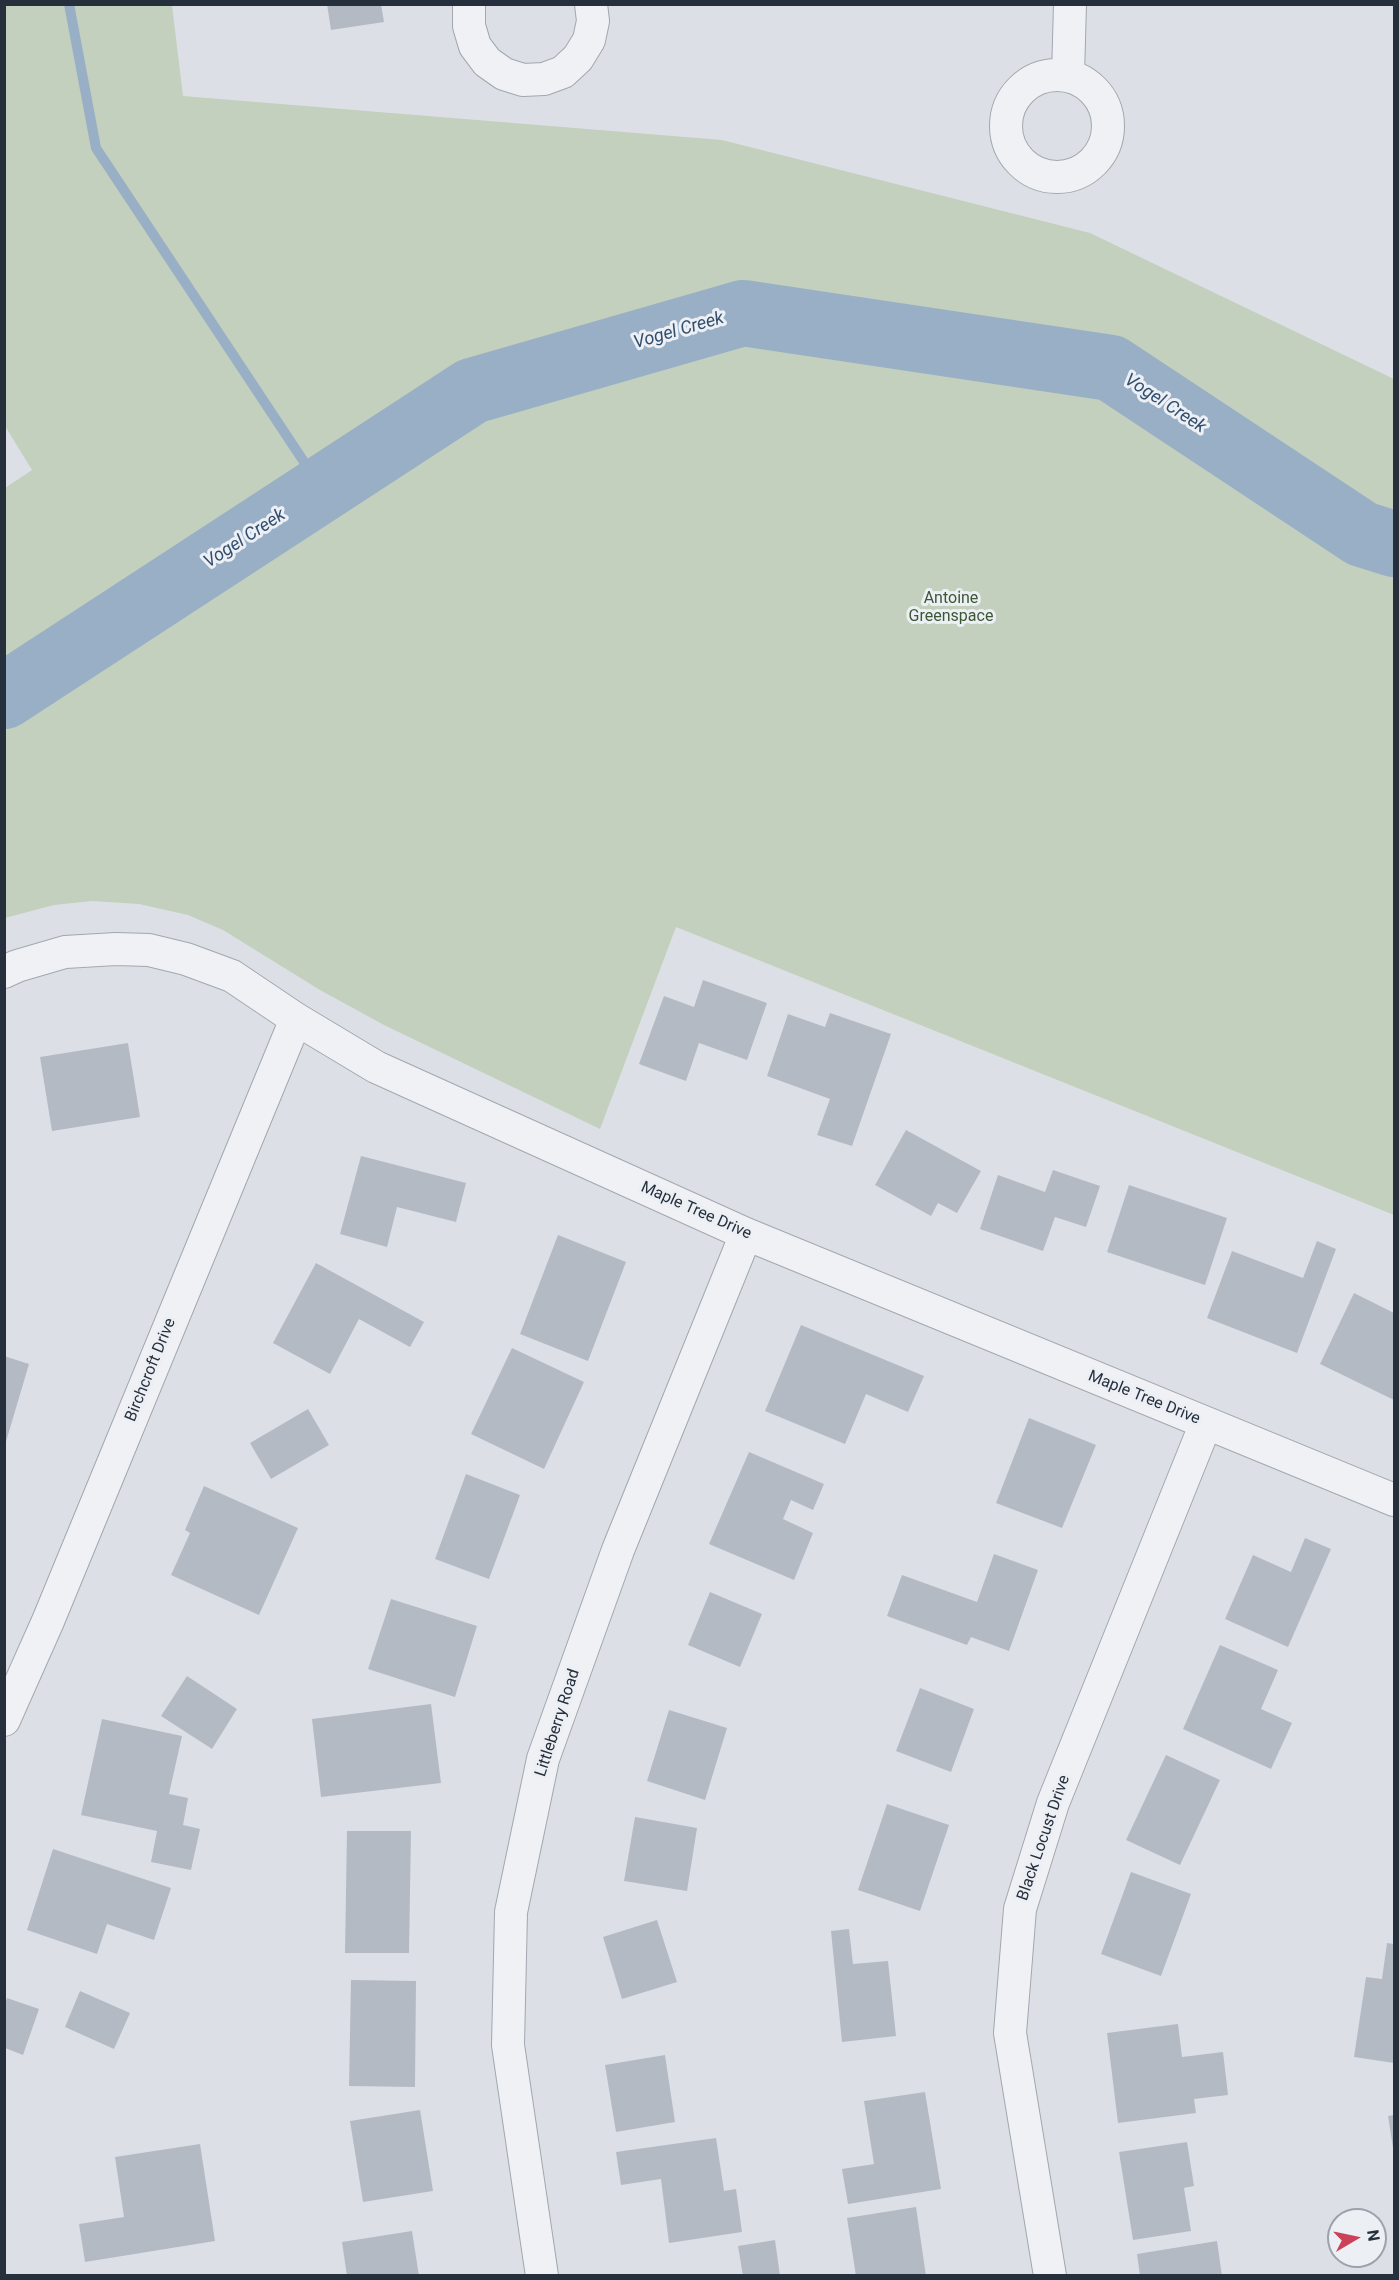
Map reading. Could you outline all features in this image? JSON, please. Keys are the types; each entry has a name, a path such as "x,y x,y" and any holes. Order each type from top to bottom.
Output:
{"street":[{"path":"470,4 469,26 474,46 487,63 504,74 523,80 543,79 563,72 578,58 589,40 593,21 591,4"},
{"path":"1068,76 1070,4"},
{"name":"Maple Tree Drive","path":"4,972 65,952 116,949 149,950 186,959 232,976 296,1019 376,1067 746,1234 1395,1500"},
{"name":"Birchcroft Drive","path":"4,1720 48,1621 296,1019"},
{"name":"Littleberry Road","path":"542,2276 507,2045 511,1912 543,1759 618,1550 746,1234"},
{"name":"Black Locust Drive","path":"1050,2276 1010,2033 1020,1909 1053,1803 1206,1424"}],"green space":[{"name":"Antoine Greenspace","path":"5,4 172,5 183,96 722,140 1090,233 1394,379 1394,1215 676,927 600,1129 384,1025 320,990 223,930 188,915 139,904 92,901 54,905 5,918 5,488 32,470 5,426"}],"building":[{"path":"327,4 381,4 384,22 331,30"},
{"path":"703,980 767,1003 747,1060 699,1043 686,1081 639,1064 664,996 694,1007"},
{"path":"830,1013 891,1034 852,1146 817,1135 830,1099 767,1076 788,1014 825,1027"},
{"path":"128,1043 140,1117 52,1131 40,1057"},
{"path":"906,1130 981,1171 957,1213 938,1203 931,1216 875,1185"},
{"path":"361,1156 466,1183 456,1222 397,1207 387,1247 340,1234"},
{"path":"1053,1170 1100,1186 1086,1227 1055,1217 1043,1251 980,1229 998,1175 1045,1192"},
{"path":"1129,1185 1227,1218 1205,1285 1107,1252"},
{"path":"558,1235 626,1262 588,1361 520,1334"},
{"path":"1317,1241 1336,1249 1297,1353 1207,1318 1232,1251 1303,1278"},
{"path":"316,1263 424,1322 410,1347 359,1319 330,1374 273,1343"},
{"path":"1354,1293 1394,1313 1394,1400 1320,1364"},
{"path":"801,1325 924,1376 908,1412 866,1394 845,1444 765,1411"},
{"path":"512,1348 584,1382 544,1469 471,1434"},
{"path":"4,1356 29,1364 5,1445 4,1445"},
{"path":"308,1409 329,1445 271,1479 250,1443"},
{"path":"1029,1418 1096,1445 1062,1528 996,1503"},
{"path":"749,1452 824,1484 813,1510 791,1500 783,1519 813,1533 794,1580 709,1544"},
{"path":"466,1474 520,1495 489,1579 435,1559"},
{"path":"204,1486 298,1528 259,1615 171,1575 190,1533 185,1530"},
{"path":"1305,1538 1331,1549 1288,1647 1225,1619 1253,1555 1291,1572"},
{"path":"994,1554 1038,1570 1009,1651 971,1637 967,1645 887,1616 902,1575 977,1602"},
{"path":"710,1592 762,1614 740,1667 688,1645"},
{"path":"391,1599 477,1626 455,1697 368,1669"},
{"path":"1220,1645 1278,1670 1261,1709 1292,1723 1271,1769 1183,1729"},
{"path":"187,1676 237,1709 212,1749 161,1716"},
{"path":"920,1688 974,1709 951,1772 896,1751"},
{"path":"431,1704 441,1783 321,1797 312,1719"},
{"path":"669,1710 727,1728 705,1800 647,1781"},
{"path":"102,1719 182,1736 169,1794 188,1798 183,1825 200,1829 191,1870 151,1862 157,1831 81,1815"},
{"path":"1166,1755 1220,1780 1180,1865 1126,1840"},
{"path":"887,1804 949,1825 920,1911 858,1890"},
{"path":"635,1817 697,1828 687,1891 624,1881"},
{"path":"347,1831 411,1831 409,1953 345,1953"},
{"path":"53,1849 171,1888 154,1940 107,1924 97,1954 27,1930"},
{"path":"1131,1872 1191,1894 1161,1976 1101,1954"},
{"path":"657,1920 677,1982 622,1999 603,1937"},
{"path":"849,1929 853,1964 888,1961 896,2036 842,2042 831,1931"},
{"path":"1387,1943 1394,1944 1394,2063 1354,2057 1366,1977 1382,1979"},
{"path":"351,1980 416,1981 415,2087 349,2086"},
{"path":"80,1991 130,2013 114,2049 65,2027"},
{"path":"7,1998 39,2009 23,2055 5,2048"},
{"path":"1178,2024 1182,2057 1223,2052 1228,2095 1194,2099 1196,2113 1118,2123 1107,2033"},
{"path":"665,2055 675,2122 616,2132 605,2065"},
{"path":"925,2092 941,2189 848,2204 842,2169 874,2164 864,2101"},
{"path":"420,2110 433,2191 363,2202 350,2121"},
{"path":"1394,2115 1394,2148 1393,2148 1388,2116"},
{"path":"716,2138 724,2191 736,2189 742,2232 669,2243 661,2179 621,2185 616,2152"},
{"path":"1187,2142 1194,2186 1184,2188 1191,2231 1133,2240 1119,2152"},
{"path":"200,2144 215,2241 85,2262 79,2224 124,2217 115,2157"},
{"path":"916,2207 926,2276 856,2276 847,2218"},
{"path":"412,2231 419,2276 347,2276 342,2242"},
{"path":"775,2240 780,2276 743,2276 738,2246"},
{"path":"1217,2241 1222,2276 1140,2276 1137,2254"}],"waterway":[{"path":"69,4 96,148 322,489"},
{"name":"Vogel Creek","path":"4,696 472,391 743,313 1111,368 1362,534 1394,544"}]}
